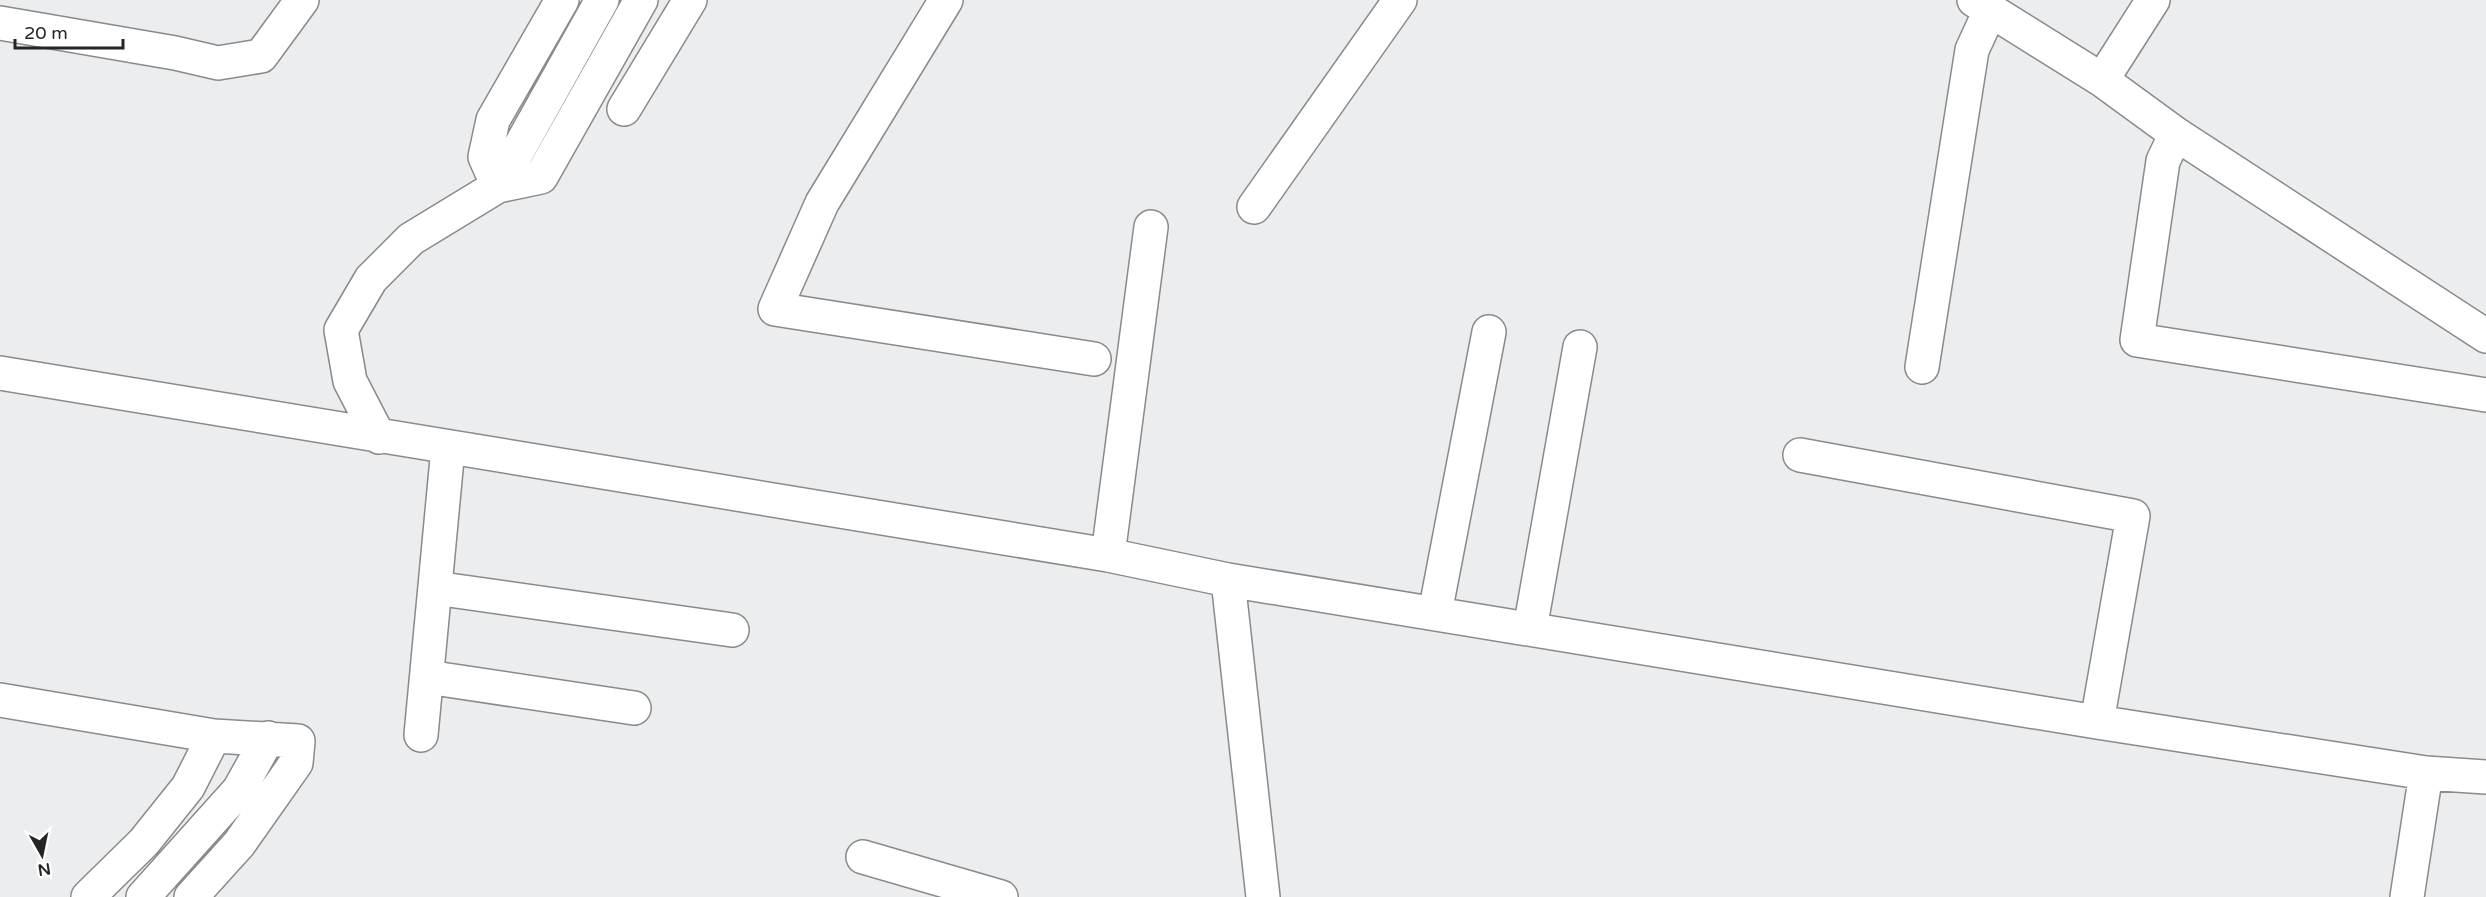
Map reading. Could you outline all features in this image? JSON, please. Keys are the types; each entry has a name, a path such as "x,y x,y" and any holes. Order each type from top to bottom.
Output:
{"street":[{"path":"0,23 175,52 218,63 261,56 302,0"},
{"path":"498,186 485,157 493,120 561,0"},
{"path":"498,186 602,0"},
{"path":"379,437 350,381 340,330 372,279 411,239 498,186 541,177 641,0"},
{"path":"624,109 690,0"},
{"path":"946,0 822,203 775,309 1094,359"},
{"path":"1254,207 1400,0"},
{"path":"2102,80 2153,0"},
{"path":"1922,367 1972,50 1982,5 2102,80 2176,134 2486,336"},
{"path":"2176,134 2163,161 2137,340 2486,395"},
{"path":"1108,555 1151,227"},
{"path":"1435,613 1489,332"},
{"path":"1530,629 1580,347"},
{"path":"0,373 1108,555 1228,580 2097,722 2426,773 2486,777"},
{"path":"421,735 448,448"},
{"path":"1800,454 2133,516 2097,722"},
{"path":"1228,580 1263,897"},
{"path":"435,588 732,630"},
{"path":"427,677 634,708"},
{"path":"0,700 214,736 298,741 296,763 239,844 190,897"},
{"path":"88,897 144,842 188,787 214,736"},
{"path":"142,897 239,790 268,738"},
{"path":"2408,897 2426,773"},
{"path":"863,857 1001,897"}]}
